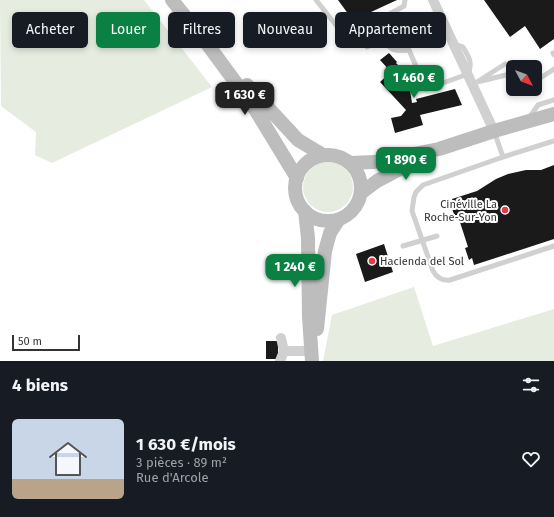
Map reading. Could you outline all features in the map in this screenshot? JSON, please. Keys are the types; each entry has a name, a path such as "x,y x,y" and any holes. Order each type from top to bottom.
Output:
{"main road":[{"path":"172,0 182,12"},
{"path":"210,48 253,106 297,178"},
{"path":"211,48 298,140 322,155"},
{"path":"312,358 325,252 330,233 339,219 353,209 361,193 377,180 439,149 494,130 554,114"},
{"path":"350,163 374,162 439,149"},
{"path":"339,219 330,221 312,217 299,204 296,196 297,178 306,163 322,155 332,155 342,158 350,163 357,171 361,182 361,193"},
{"path":"305,211 308,238 309,317 312,358"}],"street":[{"path":"433,0 468,74 475,84 494,130"},
{"path":"281,338 282,356 312,358"}],"lane":[{"path":"316,0 343,34 348,36 404,6 405,0"},
{"path":"390,48 394,51 409,50 426,90 468,74"},
{"path":"475,84 505,64"},
{"path":"542,77 554,69"},
{"path":"475,84 506,75"},
{"path":"527,121 538,105 554,100"},
{"path":"494,130 503,156"},
{"path":"554,141 503,156 419,188 414,196 412,206 433,271 436,276 444,281 554,246"},
{"path":"403,246 437,236"}],"shaded area":[{"path":"0,0 144,0 153,12 96,12 96,48 160,48 160,20 168,31 168,48 182,48 212,87 52,163 35,155 36,132 1,106"},
{"path":"333,162 338,163 346,169 352,177 352,197 346,205 338,211 323,212 318,211 310,205 304,197 303,182 304,177 310,169 318,163"},
{"path":"414,287 433,346 554,309 554,361 323,361 332,315"}],"building":[{"path":"338,0 397,0 371,12 347,12"},
{"path":"484,0 554,0 554,39 540,49 525,26 510,37"},
{"path":"389,53 397,62 396,63 407,91 410,90 412,103 417,102 416,99 455,89 462,105 420,115 423,125 395,133 391,118 401,116 406,110 380,82 391,72 380,60"},
{"name":"Cinéville La Roche-Sur-Yon","path":"554,165 554,239 474,265 472,258 469,260 465,248 468,247 458,216 455,217 451,206 454,205 452,199 477,191 496,179 508,174 526,170 541,170"},
{"path":"384,244 393,272 365,282 356,254"},
{"path":"266,341 278,341 278,359 266,359"}],"place":[{"name":"Cinéville La Roche-Sur-Yon","path":"505,210"},
{"name":"Hacienda del Sol","path":"372,261"}]}
